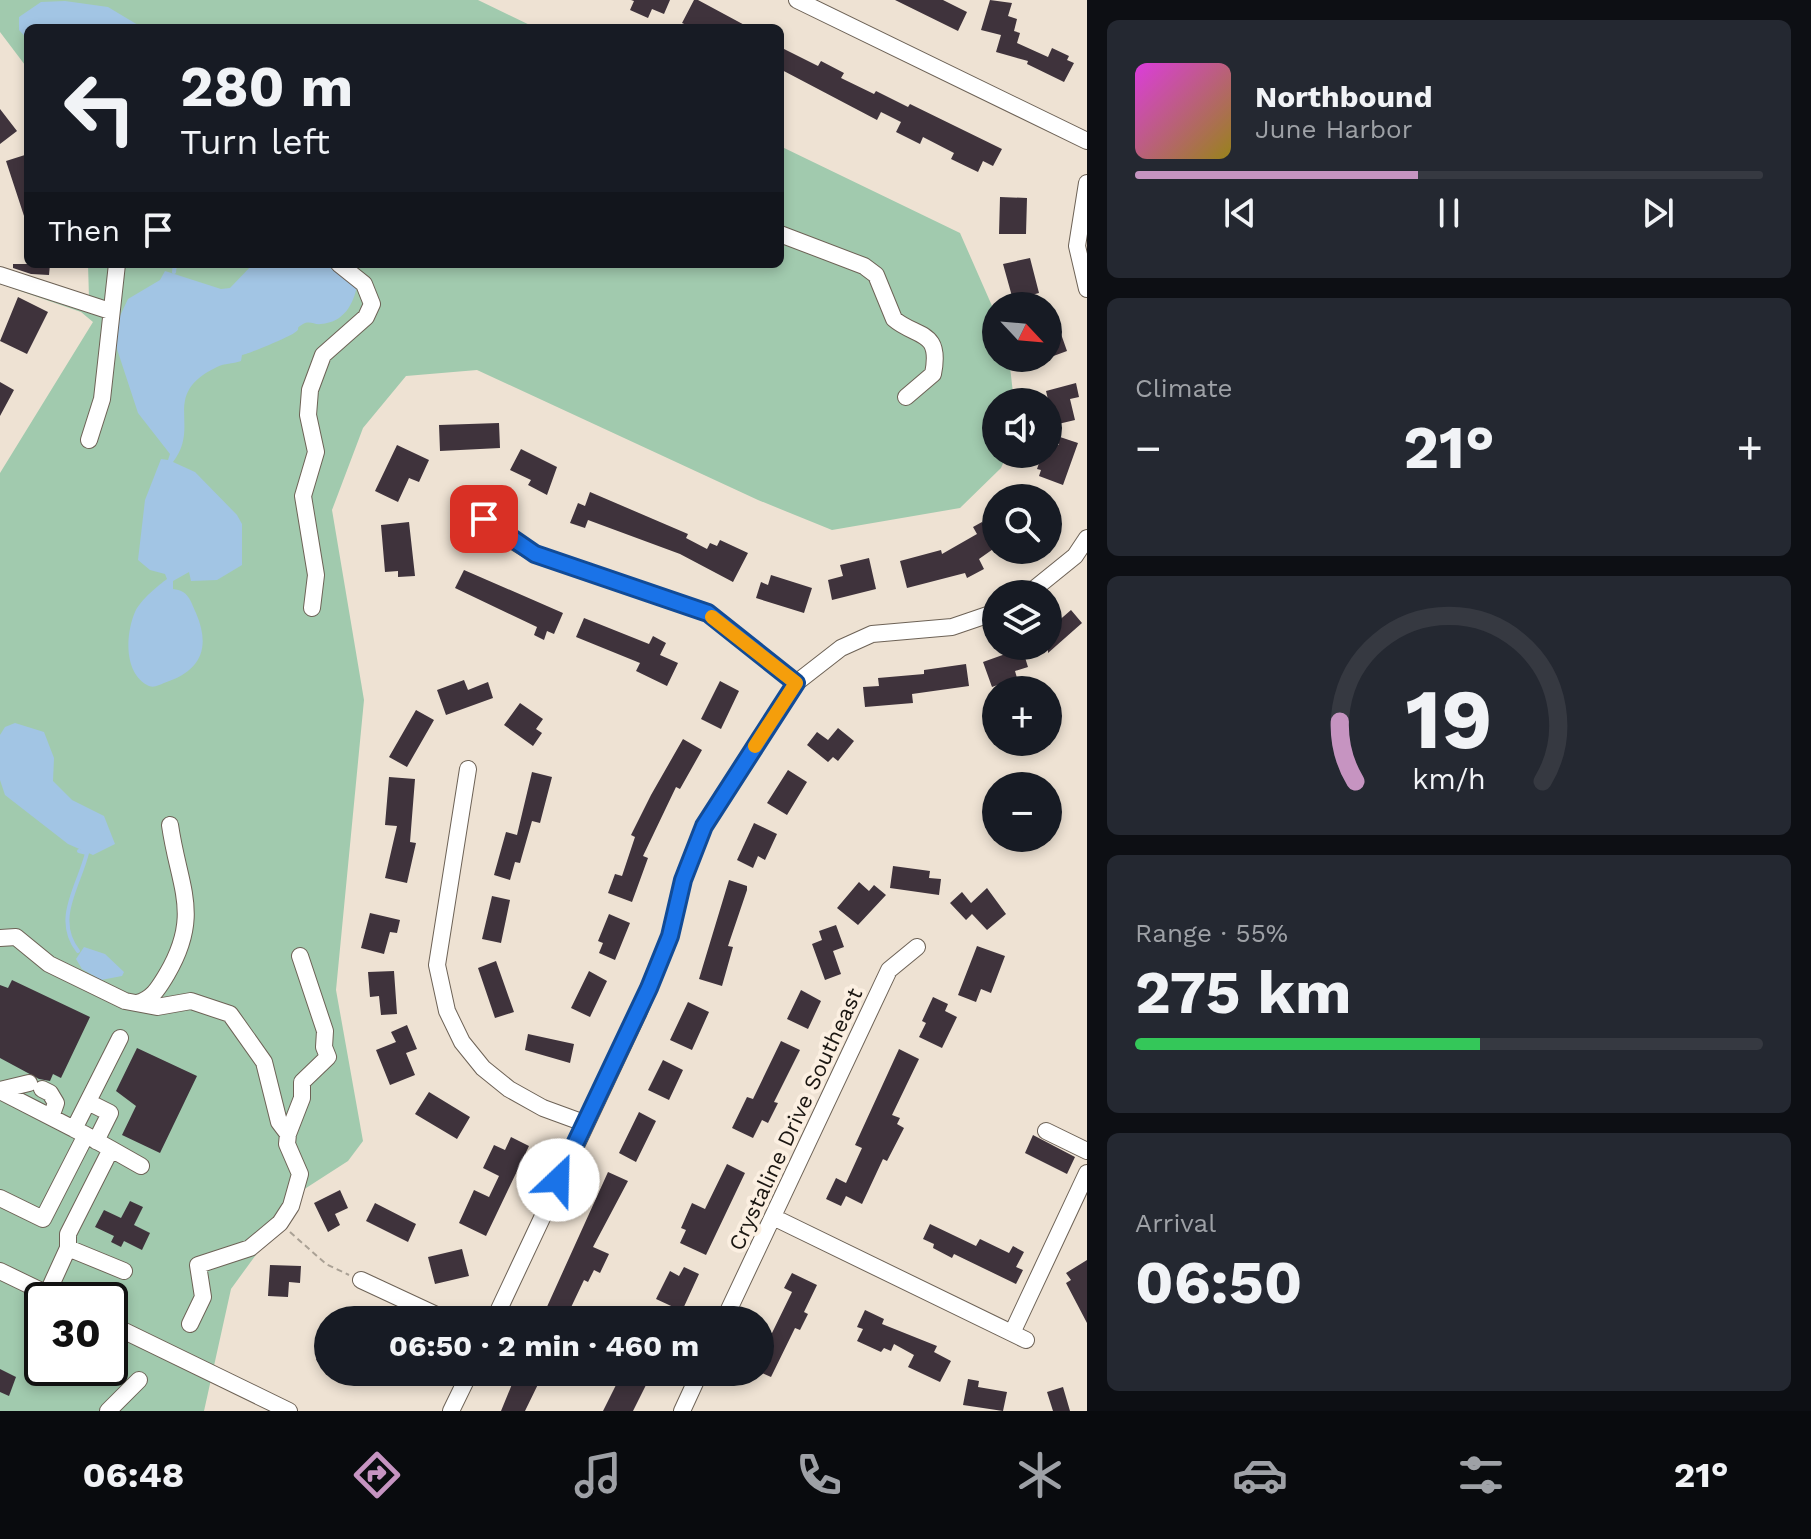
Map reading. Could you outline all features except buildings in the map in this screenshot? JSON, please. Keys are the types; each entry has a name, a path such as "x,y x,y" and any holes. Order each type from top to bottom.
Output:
{"street":[{"path":"797,0 1087,141"},
{"path":"1087,183 1077,246 1087,289"},
{"path":"784,236 864,266 876,275 894,319 925,334 933,348 933,374 906,397"},
{"path":"89,440 102,399 116,268"},
{"path":"312,608 316,575 303,496 316,452 308,415 310,390 323,355 366,317 372,304 364,284 344,268"},
{"path":"0,275 110,311"},
{"path":"464,503 503,535 535,554 708,613 796,683"},
{"path":"1045,580 1075,556 1087,538"},
{"path":"500,1306 584,1123 603,1091 670,936 683,880 704,826 796,683 841,648 872,634 952,627 982,617"},
{"path":"468,769 437,965 447,1011 462,1042 483,1068 509,1089 543,1108 584,1123"},
{"path":"137,1003 153,995 186,937 188,917 170,825"},
{"path":"0,938 16,937 49,964 104,992 137,1003 157,1007 191,1001 230,1014 264,1062 279,1122 288,1134"},
{"name":"Crystaline Drive Southeast","path":"731,1306 889,970 917,947"},
{"path":"190,1324 203,1297 198,1265 250,1248 263,1233 280,1223 291,1206 300,1181 299,1165 287,1144 288,1134 302,1098 302,1082 328,1057 324,1047 325,1031 300,956"},
{"path":"58,1282 92,1139 88,1102 120,1038"},
{"path":"0,1090 35,1086 50,1093 56,1103 51,1117"},
{"path":"0,1090 141,1166"},
{"path":"0,1198 43,1219 110,1113 88,1102"},
{"path":"1046,1131 1087,1151"},
{"path":"773,1217 1019,1336 1083,1193 1087,1173"},
{"path":"68,1248 124,1271"},
{"path":"0,1271 24,1283"},
{"path":"361,1280 417,1306"},
{"path":"128,1333 289,1411"},
{"path":"108,1411 139,1380"},
{"path":"451,1411 463,1386"},
{"path":"682,1411 694,1386"}],"path":[{"path":"280,1223 326,1264 361,1280"}],"green space":[{"path":"0,0 478,0 528,24 24,24 24,64 0,32"},
{"path":"784,148 960,233 986,292 982,292 982,372 1011,372 1012,388 982,388 982,468 1001,468 960,508 832,530 758,500 477,370 406,376 363,428 332,510 364,700 336,990 363,1141 348,1161 303,1190 231,1289 204,1411 0,1411 0,473 93,322 81,312 0,284 0,271 89,298 88,268 784,268"}],"water":[{"path":"65,1 108,7 136,24 24,24 24,36 19,30 19,17 41,2"},
{"path":"249,268 331,268 357,286 350,306 336,320 303,324 291,335 242,355 241,361 217,367 190,388 185,400 184,435 173,462 195,472 237,515 242,524 242,565 217,580 191,581 189,572 173,581 173,589 186,594 192,604 203,637 202,647 200,657 187,672 154,687 139,679 134,671 129,641 138,607 167,579 165,574 150,570 138,560 145,500 161,459 168,460 170,454 138,413 115,343 119,318 128,299 160,280 165,271 221,289 230,288"},
{"path":"15,723 44,732 54,758 53,781 72,800 104,816 115,844 93,855 68,844 5,795 0,780 0,735 5,727"},
{"path":"84,947 105,954 124,972 122,976 101,980 82,969 76,959"}],"waterway":[{"path":"174,268 174,272"},
{"path":"78,951 71,939 68,915 87,853 79,851"}],"slow traffic":[{"path":"712,617 796,683 755,746"}],"route":[{"path":"484,519 503,535 535,554 708,613 796,683 704,826 683,880 670,936 649,988 603,1091 584,1123 558,1180"}]}
